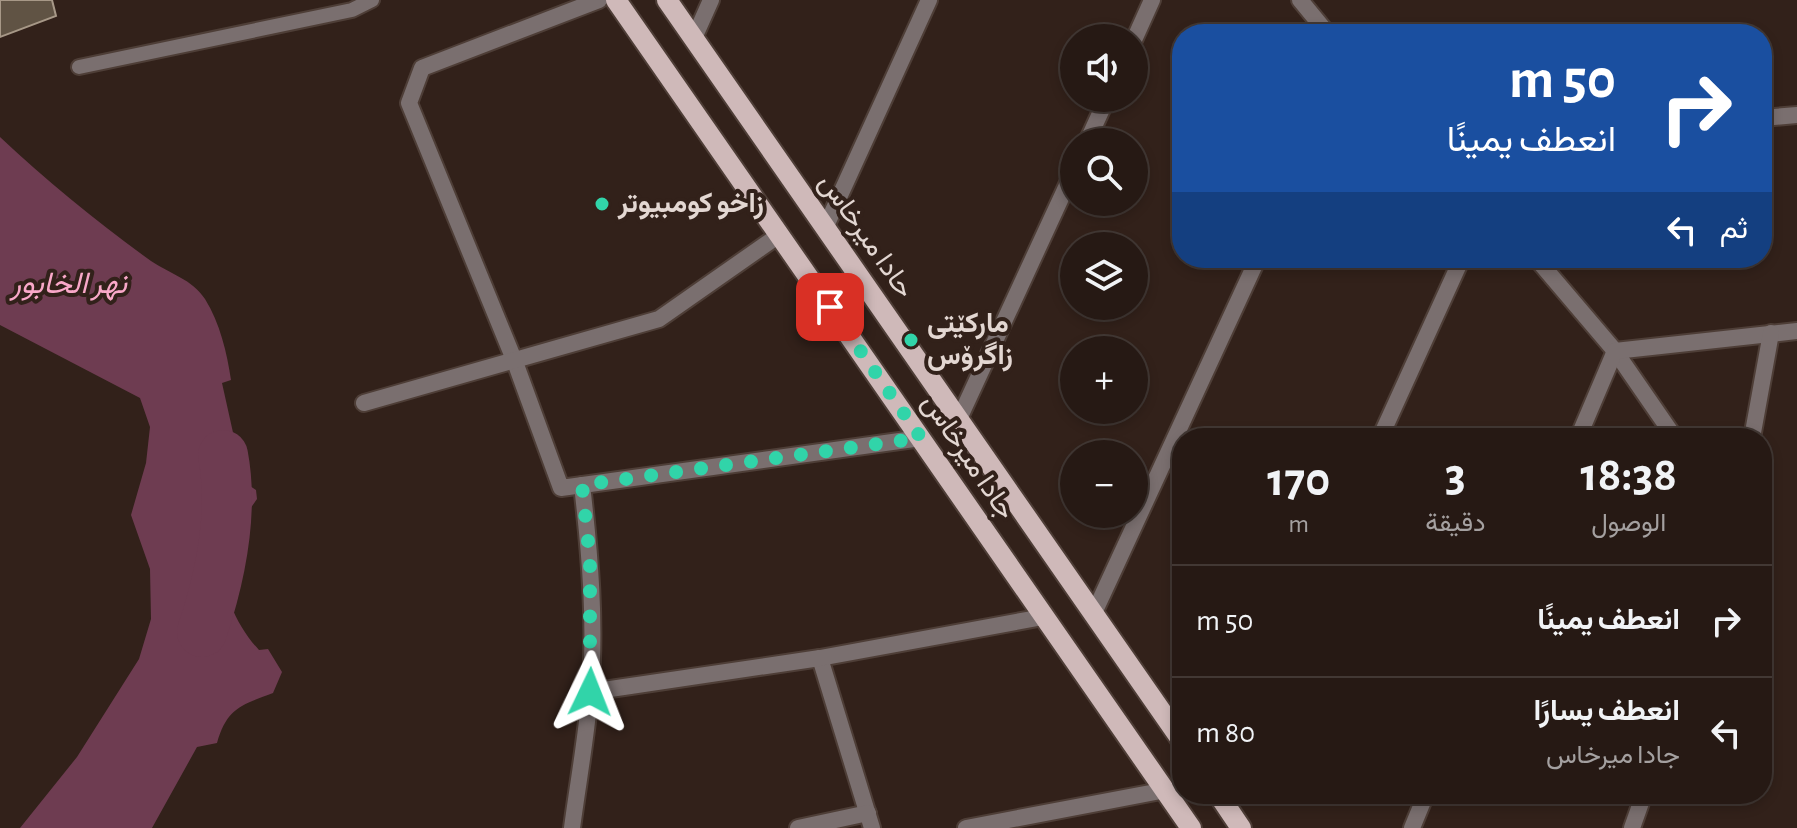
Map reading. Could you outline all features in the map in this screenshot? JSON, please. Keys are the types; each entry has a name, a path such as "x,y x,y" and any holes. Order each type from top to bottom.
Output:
{"main road":[{"name":"جادا ميرخاس","path":"616,0 1172,799"},
{"name":"حادا ميرخاس","path":"667,0 1172,726"},
{"name":"جادا ميرخاس","path":"1175,804 1191,828"},
{"path":"1225,804 1241,828"}],"street":[{"path":"599,0 422,68 409,103 515,362 561,488 921,438"},
{"path":"694,38 711,0"},
{"path":"826,226 929,0"},
{"path":"1141,24 1152,0"},
{"path":"1300,0 1320,24"},
{"path":"1772,117 1797,115"},
{"path":"959,419 1060,200"},
{"path":"364,403 659,319 779,235"},
{"path":"1179,428 1253,268"},
{"path":"1385,428 1457,268"},
{"path":"1544,268 1615,351 1668,428"},
{"path":"1615,351 1797,331"},
{"path":"1754,428 1771,333"},
{"path":"1582,428 1615,351"},
{"path":"1094,613 1172,444"},
{"path":"572,828 590,692 590,560 582,485"},
{"path":"590,692 820,658 1043,617"},
{"path":"798,828 870,820 820,658"},
{"path":"966,828 1166,790"},
{"path":"1412,828 1422,804"},
{"path":"1632,828 1640,804"}],"lane":[{"path":"79,67 352,10 372,0"}],"water":[{"name":"نهر الخابور","path":"0,137 54,186 112,232 200,292 215,318 227,359 231,380 222,383 244,482 256,490 257,499 250,509 227,520 223,537 223,572 231,606 239,622 259,650 268,649 282,672 273,693 244,705 231,715 217,743 197,747 152,828 20,828 77,757 139,659 151,619 150,569 131,515 146,463 150,427 140,398 0,325"}],"building":[{"path":"0,0 52,0 56,16 0,37"}],"waterway":[{"name":"نهر الخابور","path":"202,632 224,544 227,499 223,455"}],"place":[{"name":"زاخو كومبيوتر","path":"602,204"},
{"name":"مارکێتی زاگرۆس","path":"911,340"}],"route":[{"path":"590,692 590,560 582,485 921,438 830,307"}]}
